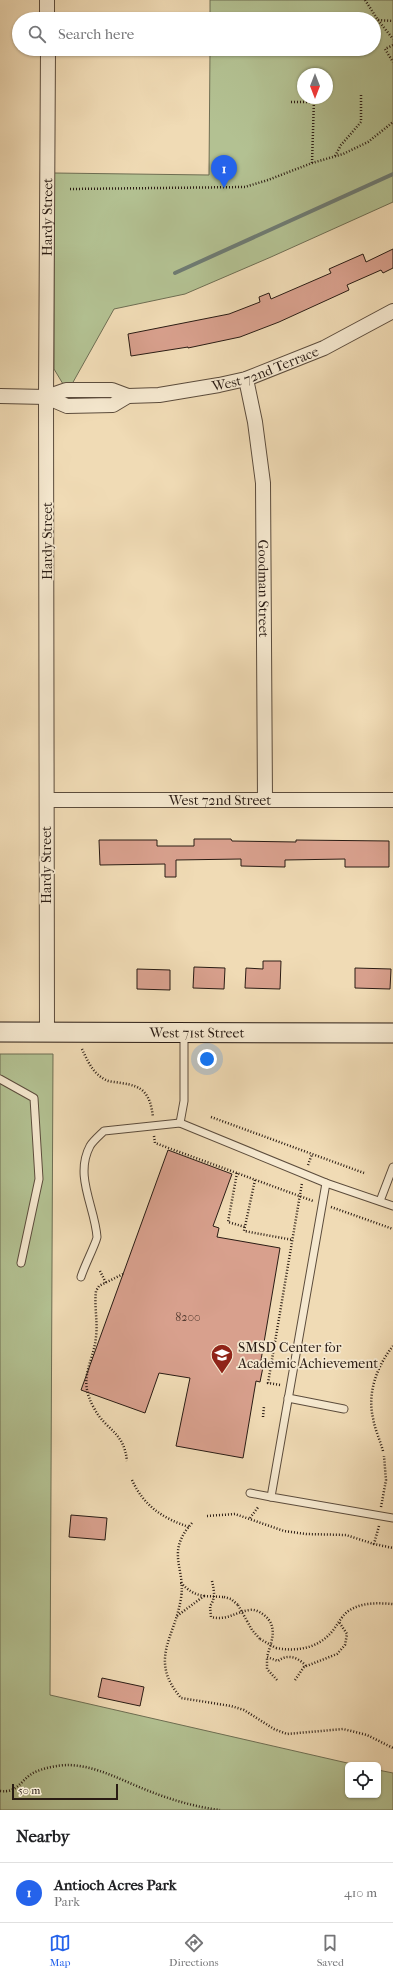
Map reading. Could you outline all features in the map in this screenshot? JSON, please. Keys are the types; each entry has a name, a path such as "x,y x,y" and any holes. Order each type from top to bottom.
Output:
{"street":[{"path":"47,0 47,12"},
{"name":"Hardy Street","path":"47,1032 46,837 48,800 46,397 48,56"},
{"name":"West 72nd Terrace","path":"0,396 46,397 66,390 112,390 128,396 158,395 219,385 246,379 324,348 393,311"},
{"name":"Goodman Street","path":"246,379 255,422 264,483 265,800"},
{"name":"West 72nd Street","path":"48,800 393,800"},
{"name":"West 71st Street","path":"0,1032 393,1033"}],"lane":[{"path":"180,1123 184,1101 184,1032"},
{"path":"0,1079 34,1098 39,1179 21,1263"},
{"path":"81,1277 84,1265 97,1239 85,1185 83,1165 90,1146 104,1130 180,1123 326,1183 393,1206"},
{"path":"380,1201 393,1167"},
{"path":"271,1497 326,1183"},
{"path":"288,1398 344,1409"},
{"path":"250,1493 393,1518"}],"path":[{"path":"365,0 373,12"},
{"path":"381,20 393,21"},
{"path":"381,24 393,39"},
{"path":"393,45 385,49 393,62"},
{"path":"335,156 341,145 361,122 362,95"},
{"path":"291,102 297,101"},
{"path":"312,163 314,104"},
{"path":"70,189 245,186 268,180 335,156 368,142 393,122"},
{"path":"80,1046 95,1072 106,1081 133,1085 142,1089 151,1106 153,1118"},
{"path":"211,1117 364,1173"},
{"path":"154,1137 155,1143 314,1201"},
{"path":"310,1158 312,1154"},
{"path":"237,1173 228,1222 245,1227"},
{"path":"255,1180 244,1231 293,1240"},
{"path":"282,1385 268,1383 303,1182"},
{"path":"331,1207 393,1229"},
{"path":"100,1271 106,1283"},
{"path":"123,1274 99,1286 96,1291 96,1338 89,1361 86,1387 94,1408 105,1423 120,1438 126,1448 127,1461"},
{"path":"383,1451 372,1414 371,1397 382,1362 393,1346"},
{"path":"263,1417 264,1406"},
{"path":"382,1507 385,1474 384,1456"},
{"path":"132,1480 138,1493 146,1503 161,1516 189,1527"},
{"path":"250,1518 259,1506 262,1495"},
{"path":"207,1516 235,1514 284,1531 306,1534 346,1535 374,1544 393,1548"},
{"path":"192,1524 184,1532 178,1549 181,1596 176,1616 168,1636 165,1662 166,1675 172,1688 181,1698 231,1706 244,1710 274,1729 287,1734 343,1729 367,1735 393,1748"},
{"path":"374,1544 377,1534"},
{"path":"180,1581 187,1590 196,1595 231,1599 238,1605 252,1630 260,1639 276,1648 290,1651 303,1649 318,1644 333,1630 344,1615 351,1609 364,1605 393,1604"},
{"path":"212,1581 214,1600 210,1606 211,1616 223,1619 254,1610 261,1613 270,1622 273,1627 273,1634 267,1657 267,1669 277,1680"},
{"path":"176,1616 204,1596"},
{"path":"294,1680 306,1666 328,1659 337,1654 345,1645 347,1634 339,1622"},
{"path":"267,1657 278,1661 285,1658 293,1658 300,1660 306,1666"},
{"path":"0,1791 9,1792 15,1789 33,1773 69,1765 98,1770 157,1794 206,1808 220,1810"}],"green space":[{"path":"210,0 393,0 393,202 185,294 114,309 72,384 63,384 54,369 54,173 209,175 210,56 381,56 381,12 210,12"},
{"path":"0,1054 53,1054 50,1695 345,1762 345,1798 381,1798 381,1771 393,1773 393,1810 0,1810"}],"building":[{"path":"393,249 393,268 383,273 381,270 347,285 349,290 279,322 240,337 188,348 131,356 128,334 229,314 260,302 259,297 269,293 271,299 331,273 329,269 363,254 366,262"},
{"path":"194,839 296,842 296,840 389,841 389,867 345,867 345,859 285,860 285,867 241,866 241,859 176,860 176,877 165,877 165,864 100,865 99,840 157,840 157,846 194,846"},
{"path":"263,961 281,961 280,989 245,988 246,968 263,969"},
{"path":"194,967 225,968 224,989 193,988"},
{"path":"355,968 391,969 390,989 355,988"},
{"path":"137,969 170,970 170,990 137,989"},
{"name":"SMSD Center for Academic Achievement","path":"168,1150 232,1174 213,1226 219,1228 217,1237 280,1248 260,1366 263,1367 260,1382 256,1381 243,1458 176,1446 190,1378 159,1373 145,1413 81,1390"},
{"path":"71,1515 107,1518 105,1540 69,1537"},
{"path":"102,1678 144,1687 140,1706 98,1697"}],"waterway":[{"path":"175,273 393,174"}],"place":[{"name":"Antioch Acres Park","path":"224,188"},
{"name":"SMSD Center for Academic Achievement","path":"222,1374"}]}
